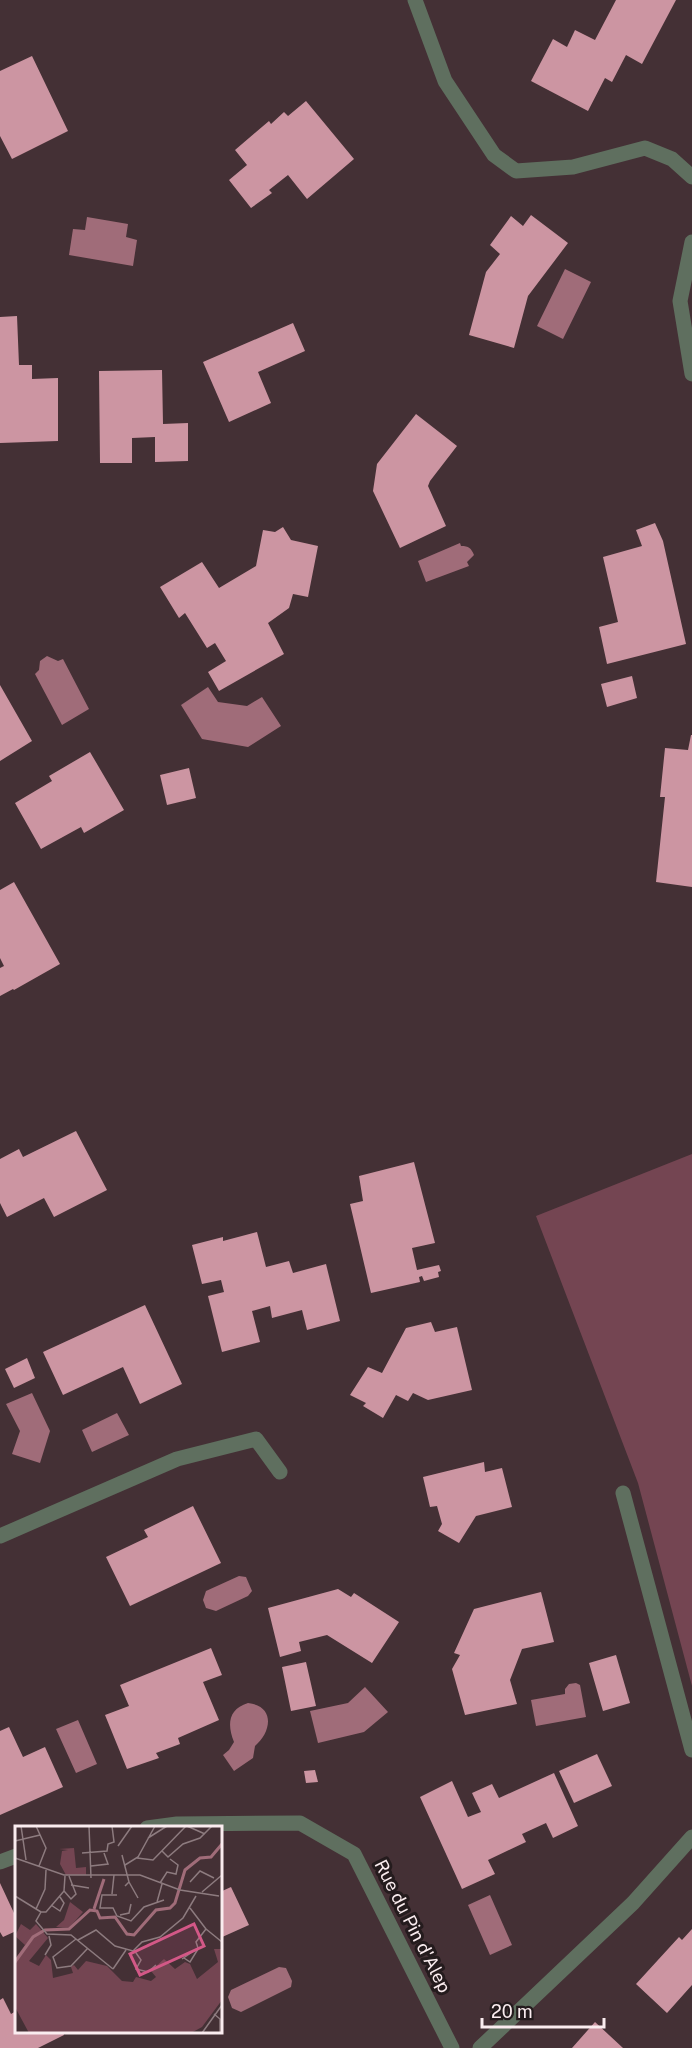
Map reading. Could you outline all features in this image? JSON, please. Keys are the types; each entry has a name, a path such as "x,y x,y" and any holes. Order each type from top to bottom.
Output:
{"street":[{"path":"415,0 446,81 494,154 516,171 573,167 645,148 672,159 692,177"},
{"path":"692,242 680,302 692,374"},
{"path":"0,1536 177,1459 256,1439 280,1472"},
{"path":"623,1493 692,1750"},
{"name":"Rue du Pin d'Alep","path":"157,1826 300,1823 354,1854 452,2048"},
{"path":"480,2048 633,1903 692,1837"},
{"path":"0,1862 15,1856"}],"shaded area":[{"path":"87,217 128,224 126,237 137,240 133,266 69,255 73,229 85,230"},
{"path":"565,269 591,282 563,339 537,326"},
{"path":"460,543 461,546 469,548 474,555 467,562 469,566 426,582 418,561"},
{"path":"47,656 58,661 63,659 89,709 62,725 35,674 39,670 40,661"},
{"path":"208,687 218,702 247,706 262,697 281,726 248,747 202,739 181,705"},
{"path":"692,1154 692,1686 638,1483 536,1216"},
{"path":"32,1393 50,1431 40,1463 12,1454 20,1431 6,1404"},
{"path":"117,1413 129,1435 92,1452 82,1430"},
{"path":"239,1576 246,1577 252,1591 248,1596 216,1611 206,1608 203,1600 206,1591"},
{"path":"569,1684 580,1685 586,1717 536,1726 531,1700 565,1694 565,1689"},
{"path":"365,1687 388,1712 364,1732 318,1743 310,1711 348,1703"},
{"path":"248,1703 257,1705 267,1714 267,1727 265,1734 255,1746 253,1758 234,1771 223,1755 234,1742 230,1730 233,1713"},
{"path":"78,1720 97,1764 76,1773 56,1729"},
{"path":"490,1895 512,1945 490,1955 468,1905"},
{"path":"279,1967 286,1968 292,1981 291,1987 241,2012 232,2008 228,1997 231,1990"}],"building":[{"path":"616,0 676,0 642,64 626,55 612,82 605,78 588,111 531,81 553,39 567,47 575,30 595,40"},
{"path":"32,56 68,131 12,159 0,136 0,71"},
{"path":"306,101 354,159 307,199 288,175 269,190 272,193 251,208 229,180 247,165 235,150 269,121 271,124 284,112 288,116"},
{"path":"531,215 568,243 528,296 514,348 469,335 486,272 500,254 490,245 511,216 523,226"},
{"path":"17,316 19,365 32,365 32,379 58,378 58,441 0,443 0,317"},
{"path":"293,323 305,351 258,372 271,403 229,422 203,362"},
{"path":"162,370 163,424 188,423 188,461 155,462 155,437 132,438 132,463 100,463 99,371"},
{"path":"416,414 457,446 428,486 446,526 400,548 373,491 377,464"},
{"path":"655,523 663,541 686,644 607,664 599,627 618,622 603,557 642,546 636,530"},
{"path":"283,527 291,540 318,546 308,597 293,594 289,608 268,623 284,654 219,691 208,672 226,661 215,643 207,648 185,613 179,618 160,587 202,562 219,588 256,566 263,530 275,532"},
{"path":"632,676 637,698 607,707 601,684"},
{"path":"0,685 32,741 0,761"},
{"path":"691,735 692,887 656,882 665,797 660,797 665,748 688,750"},
{"path":"90,752 124,810 84,833 81,827 41,849 15,803 52,781 49,776"},
{"path":"189,768 196,798 167,805 160,775"},
{"path":"14,882 60,964 0,996 0,968 4,966 0,958 0,890"},
{"path":"76,1131 107,1190 54,1217 44,1198 7,1217 0,1203 0,1159 19,1149 23,1157"},
{"path":"414,1162 435,1243 412,1248 417,1270 439,1265 441,1271 438,1272 439,1277 424,1281 422,1276 419,1277 420,1282 371,1293 350,1204 363,1201 359,1176"},
{"path":"257,1232 266,1267 289,1261 293,1273 326,1264 340,1321 307,1330 302,1310 272,1318 270,1306 252,1311 260,1342 222,1352 208,1296 224,1292 221,1280 202,1284 192,1245 223,1237 223,1241"},
{"path":"145,1305 182,1384 140,1404 123,1367 63,1395 43,1352"},
{"path":"431,1322 435,1332 457,1327 472,1390 428,1400 413,1393 408,1401 396,1395 383,1418 363,1406 366,1403 350,1395 368,1367 382,1373 406,1328"},
{"path":"27,1358 35,1378 14,1388 5,1369"},
{"path":"484,1462 485,1472 502,1468 512,1507 476,1516 459,1543 438,1531 442,1524 437,1506 430,1507 423,1477"},
{"path":"193,1506 221,1563 130,1606 106,1557 148,1537 144,1530"},
{"path":"338,1589 351,1597 354,1593 399,1622 372,1663 327,1635 299,1642 301,1651 280,1657 268,1608"},
{"path":"541,1592 554,1642 522,1649 510,1680 517,1704 465,1715 452,1669 460,1655 454,1653 474,1609"},
{"path":"211,1648 222,1675 203,1682 219,1720 178,1738 180,1744 156,1753 159,1758 127,1769 105,1715 129,1706 120,1685"},
{"path":"616,1655 630,1703 603,1711 589,1663"},
{"path":"306,1662 316,1706 291,1711 282,1667"},
{"path":"9,1727 23,1757 45,1747 63,1787 0,1815 0,1731"},
{"path":"597,1754 612,1786 574,1803 559,1771"},
{"path":"315,1770 318,1782 306,1783 304,1771"},
{"path":"554,1773 578,1826 553,1838 546,1823 522,1834 526,1842 488,1860 495,1874 462,1889 420,1797 452,1781 468,1817 481,1812 472,1793 492,1784 499,1798"},
{"path":"0,1883 15,1912 15,1931 3,1937 0,1932"},
{"path":"231,1887 249,1925 222,1937 222,1891"},
{"path":"692,1929 692,1985 667,2013 636,1984 679,1937 682,1940"},
{"path":"3,1998 11,2014 15,2012 15,2033 63,2033 64,2035 38,2048 0,2048 0,2000"},
{"path":"595,2022 623,2048 572,2048"}]}
